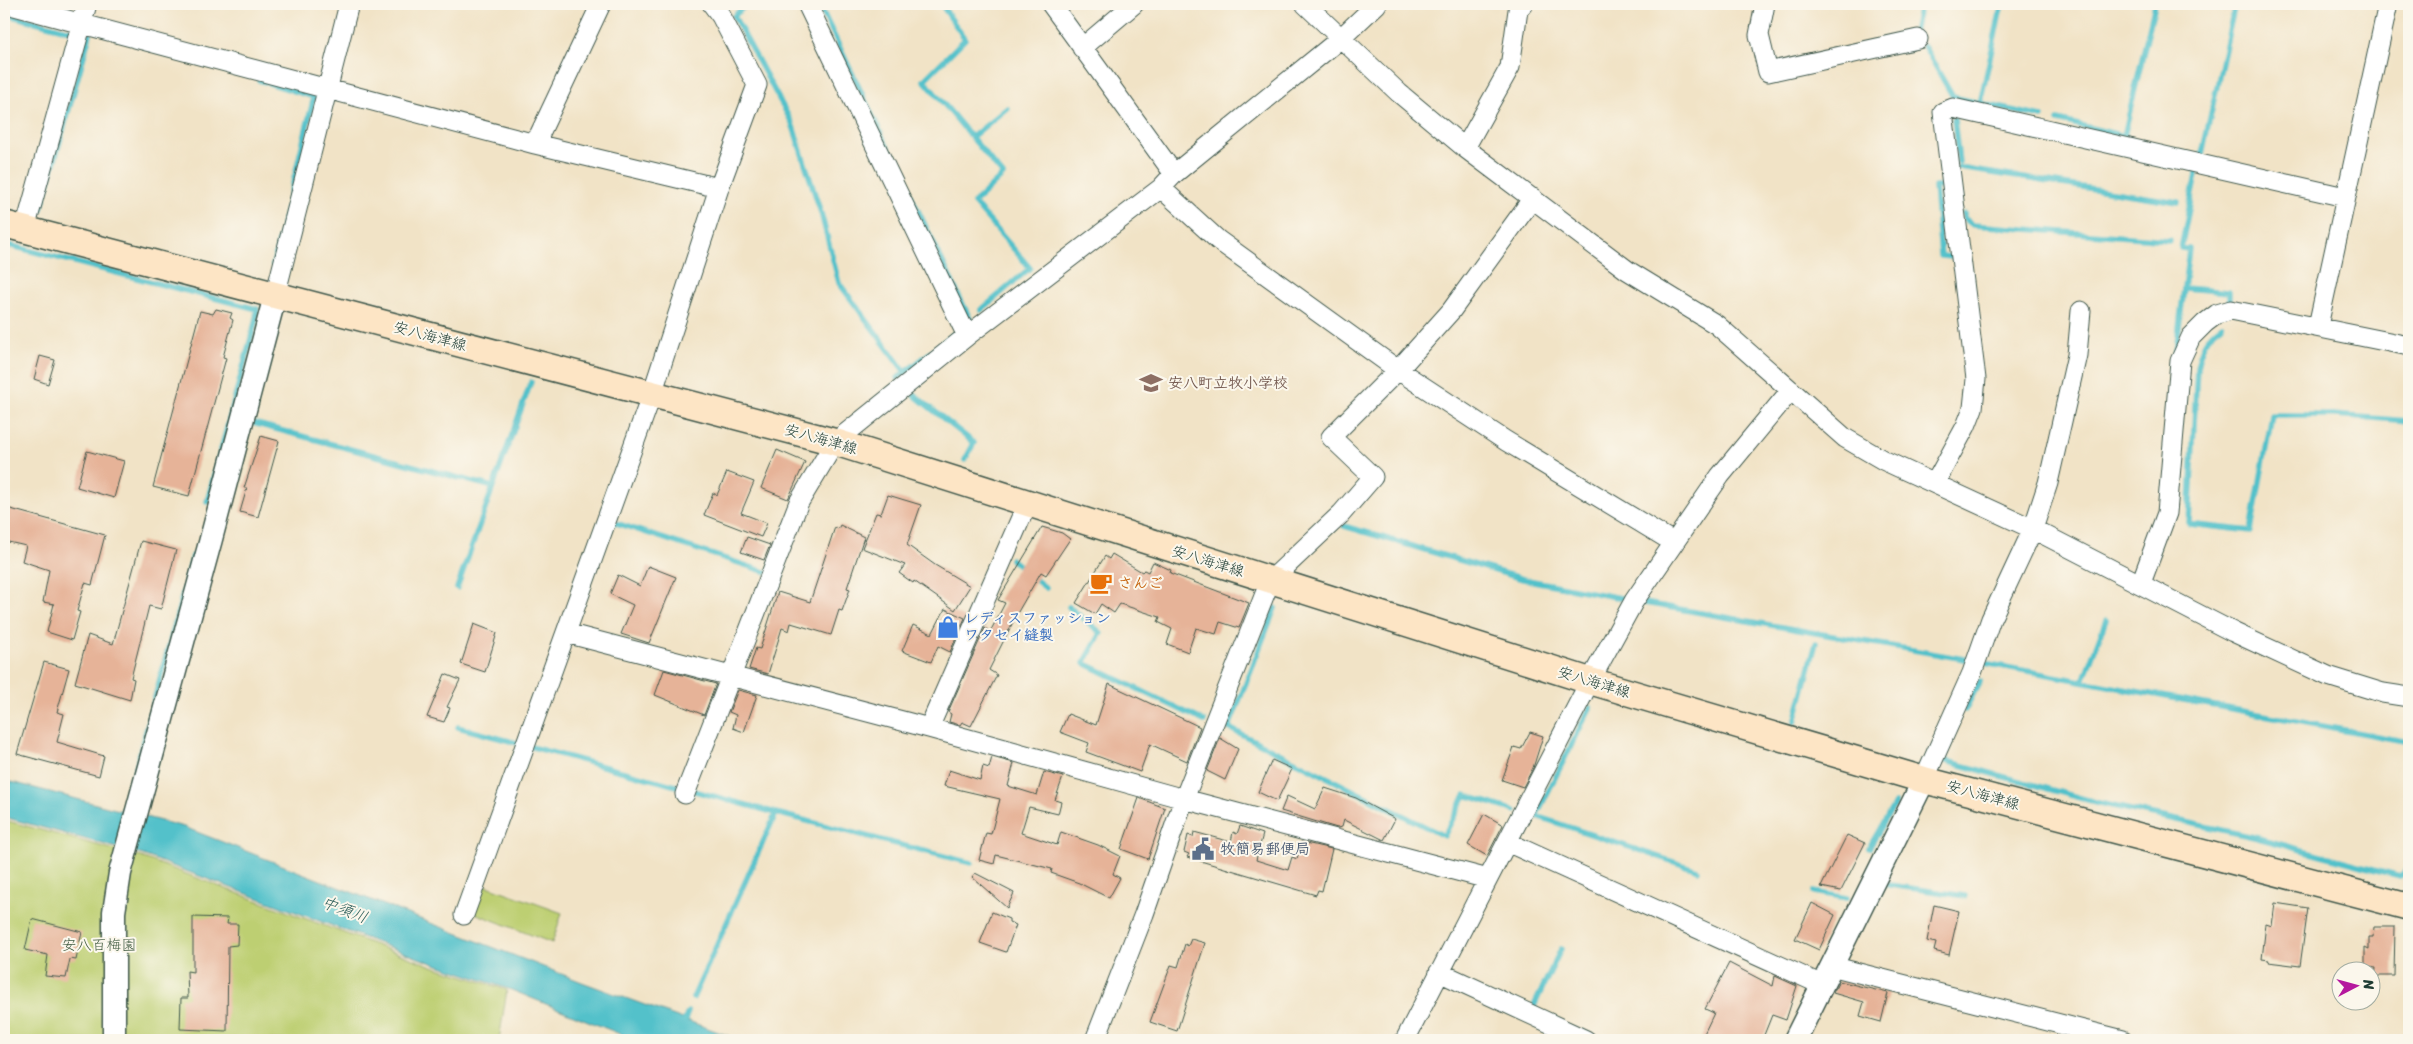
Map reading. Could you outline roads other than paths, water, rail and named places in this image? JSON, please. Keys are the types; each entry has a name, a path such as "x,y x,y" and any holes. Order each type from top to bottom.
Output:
{"main road":[{"name":"安八海津線","path":"14,227 835,442 1590,681 1924,780 2409,907"}],"street":[{"path":"6,4 535,144 719,188"},
{"path":"14,227 87,4"},
{"path":"114,1040 114,912 122,864 212,539 349,4"},
{"path":"535,144 601,4"},
{"path":"464,915 652,394 719,188 757,85 721,16 712,4"},
{"path":"807,4 967,336"},
{"path":"1050,4 1082,48 1168,181 1218,240 1398,370 1506,441 1673,542"},
{"path":"1082,48 1134,4"},
{"path":"1305,4 1399,93 1465,148 1534,198 1627,270 1717,325 1845,438 1883,460 2033,529 2141,583 2232,632 2328,676 2383,693 2409,697"},
{"path":"685,794 799,502 835,442 967,336 1168,181 1340,39 1377,4"},
{"path":"1465,148 1510,67 1518,10 1523,4"},
{"path":"1766,4 1758,36 1768,72 1918,40"},
{"path":"2318,326 2388,4"},
{"path":"1935,483 1973,408 1976,379 1944,112 1953,108 2345,197"},
{"path":"1095,1040 1144,914 1184,799 1270,581 1341,514 1373,477 1331,437 1398,370 1451,311 1534,198"},
{"path":"2141,583 2167,514 2180,361 2191,338 2217,314 2231,310 2318,326 2409,346"},
{"path":"1795,1040 1924,780 1972,673 1991,619 2033,529 2048,483 2077,355 2081,311"},
{"path":"1405,1040 1590,681 1634,601 1720,476 1791,390"},
{"path":"929,728 1027,504"},
{"path":"566,633 731,678 929,728 1184,799 1488,879"},
{"path":"1507,842 1826,976 2124,1040"},
{"path":"1439,972 1586,1040"}],"water":[{"name":"中須川","path":"4,780 184,827 582,982 740,1040 635,1040 509,989 432,963 143,855 4,817"}],"waterway":[{"path":"747,4 734,16 792,123 821,213 839,283 905,372"},
{"path":"819,4 970,319"},
{"path":"941,4 965,39 924,80 1003,175 974,203 1030,268 981,310"},
{"path":"1914,33 1920,4"},
{"path":"1980,103 2002,4"},
{"path":"2058,120 2124,136 2155,4"},
{"path":"2202,154 2235,4"},
{"path":"4,14 71,31"},
{"path":"41,209 90,34"},
{"path":"1924,46 1953,97 2042,117"},
{"path":"259,80 314,97 273,265"},
{"path":"972,137 1007,108"},
{"path":"1954,119 1959,162"},
{"path":"1959,168 2178,202"},
{"path":"2176,351 2189,249 2181,248 2197,170"},
{"path":"1944,186 1935,187 1941,256 1953,257"},
{"path":"1964,214 1964,218 1973,225 2170,240"},
{"path":"4,244 257,309 256,319 207,502"},
{"path":"2185,288 2229,292 2229,302"},
{"path":"2222,325 2205,343 2197,367 2189,524 2251,531 2272,415 2334,415 2409,421"},
{"path":"898,378 954,334"},
{"path":"253,423 493,487 531,382"},
{"path":"913,394 974,443 965,460"},
{"path":"457,588 493,487"},
{"path":"613,522 766,572"},
{"path":"1344,526 1523,579 1626,599"},
{"path":"130,790 193,556"},
{"path":"1011,559 1023,569"},
{"path":"1032,577 1046,588"},
{"path":"1639,602 1970,660"},
{"path":"1069,607 1101,633 1084,663 1204,721"},
{"path":"1229,727 1275,608"},
{"path":"2083,681 2106,620"},
{"path":"1795,722 1816,643"},
{"path":"1984,663 2409,742"},
{"path":"1965,710 1980,681"},
{"path":"1590,708 1536,816 1698,870"},
{"path":"1223,725 1444,836 1465,795 1515,811"},
{"path":"458,727 776,813 693,998"},
{"path":"1942,754 1943,760 2099,803 2254,837 2400,876 2409,868"},
{"path":"1869,848 1895,803"},
{"path":"121,818 125,806"},
{"path":"776,813 971,863"},
{"path":"1883,884 1965,896"},
{"path":"1814,892 1847,898"},
{"path":"1534,1006 1561,949"},
{"path":"682,1027 688,1012"}],"place":[{"name":"安八町立牧小学校","path":"1151,383"},
{"name":"さんご","path":"1101,583"},
{"name":"レディスファッション ワタセイ縫製","path":"948,627"},
{"name":"牧簡易郵便局","path":"1203,849"}],"park label":[{"name":"安八百梅園","path":"99,945"}]}
